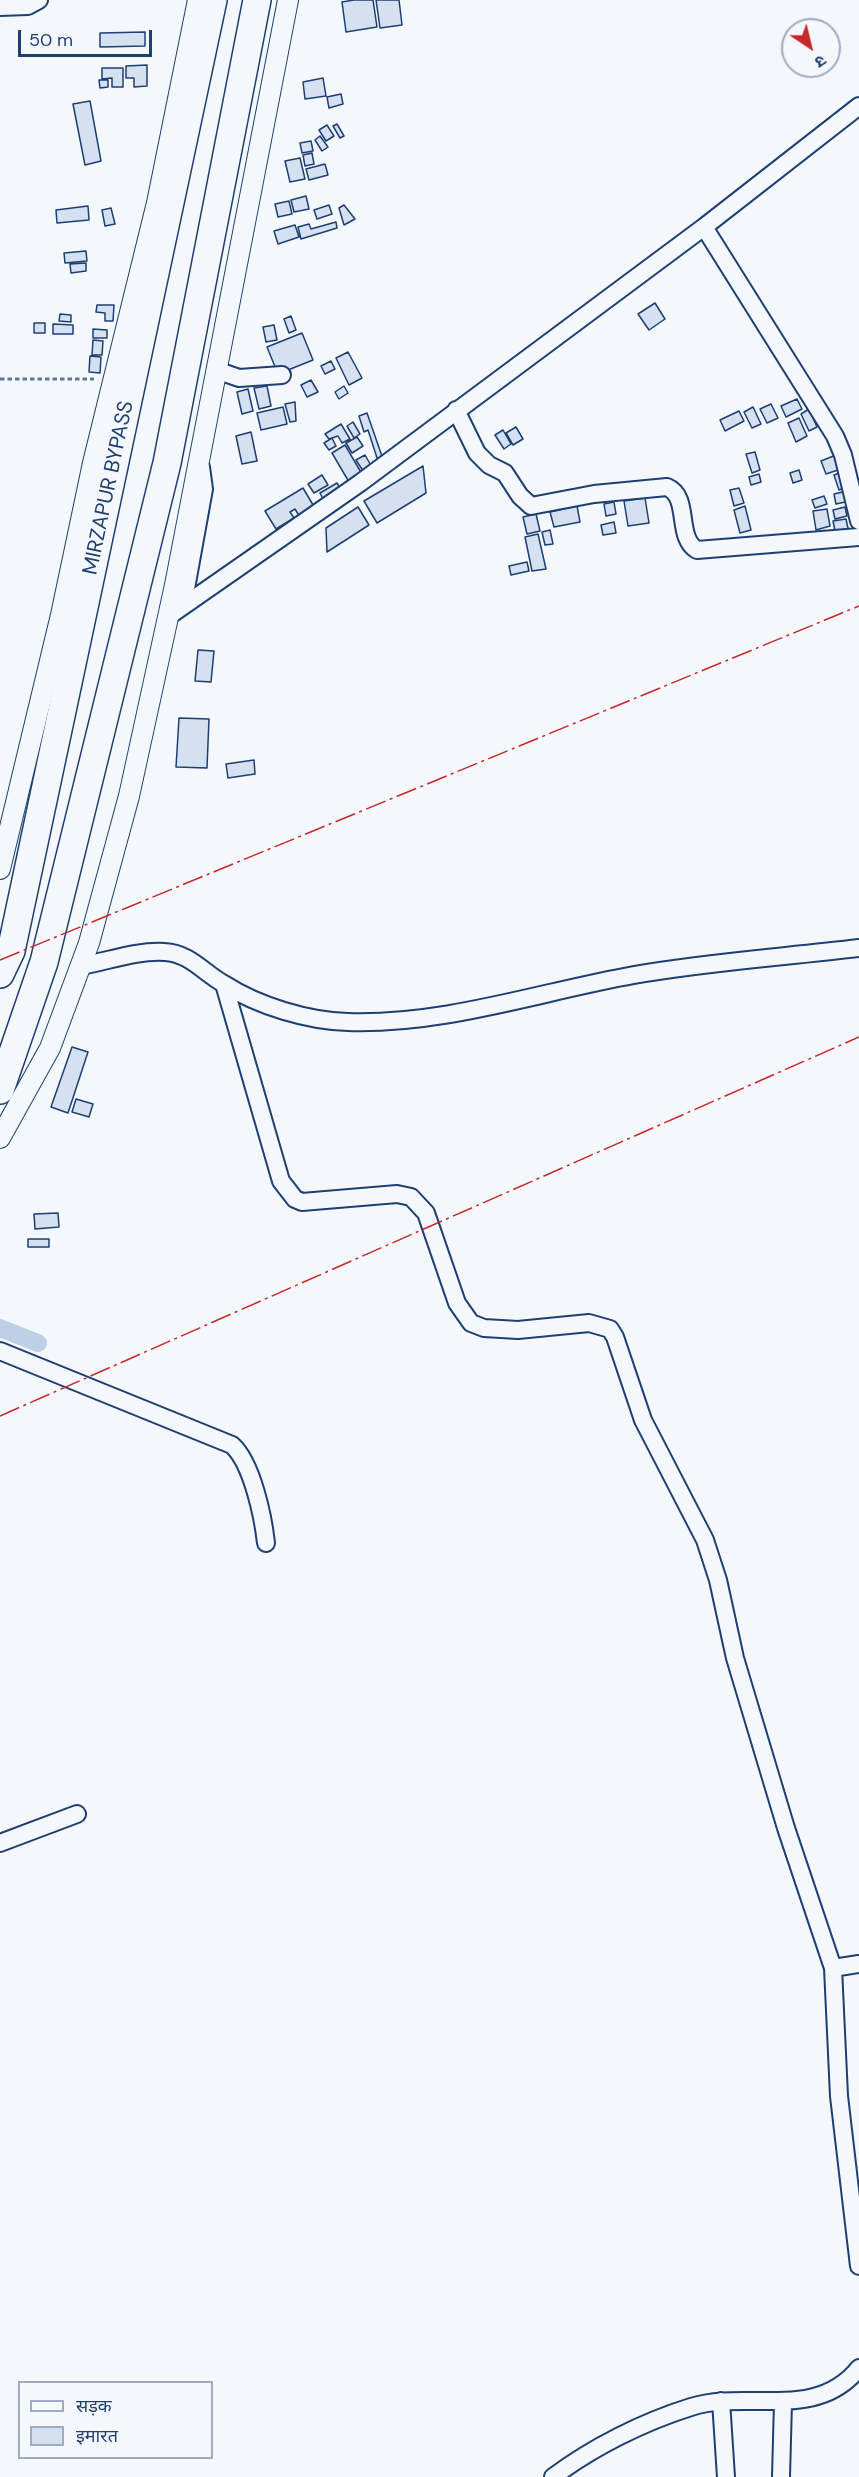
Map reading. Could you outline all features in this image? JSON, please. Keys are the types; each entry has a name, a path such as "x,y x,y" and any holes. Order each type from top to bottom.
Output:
{"highway":[{"name":"MIRZAPUR BYPASS","path":"0,974 11,951 213,0"},
{"path":"0,1090 44,962 167,463 257,0"}],"street":[{"path":"0,7 28,6 39,0"},
{"path":"0,869 113,381 157,203 198,0"},
{"path":"0,1138 50,1048 81,966 129,796 176,610 198,461 288,0"},
{"path":"176,610 360,483 704,227 859,106"},
{"path":"704,227 835,436 843,455 859,521"},
{"path":"216,370 239,378 282,375"},
{"path":"456,410 477,453 489,465 506,473 520,496 531,506 594,494 667,487 677,497 688,540 697,550 859,537"},
{"path":"81,966 146,952 166,952 184,956 224,984 250,998 302,1015 345,1022 408,1021 635,975 859,948"},
{"path":"224,984 281,1180 295,1199 311,1203 397,1194 411,1197 426,1213 457,1303 464,1316 475,1326 518,1330 590,1323 603,1325 615,1337 643,1420 713,1560 735,1658 789,1838 833,1968 837,2078 852,2148 859,2266"},
{"path":"0,1351 232,1445 242,1456 261,1512 266,1543"},
{"path":"0,1843 77,1814"},
{"path":"833,1968 859,1964"},
{"path":"553,2477 622,2435 692,2406 721,2401 783,2402 811,2398 833,2390 859,2368"},
{"path":"721,2401 726,2477"},
{"path":"781,2477 783,2402"}],"path":[{"path":"0,379 70,377 113,381"}],"building":[{"path":"373,0 377,27 346,32 342,2"},
{"path":"376,0 399,0 402,25 380,28"},
{"path":"145,32 145,46 100,47 100,33"},
{"path":"147,65 147,86 134,87 134,78 126,78 126,66"},
{"path":"102,68 123,68 123,87 112,87 112,78 102,79"},
{"path":"323,78 326,96 305,99 303,82"},
{"path":"99,80 108,80 108,87 100,88"},
{"path":"341,94 343,104 329,108 327,97"},
{"path":"90,101 101,161 85,165 73,104"},
{"path":"337,124 344,136 340,138 333,126"},
{"path":"327,125 334,136 326,141 319,130"},
{"path":"320,136 328,147 322,151 315,140"},
{"path":"311,141 313,151 302,153 300,143"},
{"path":"312,153 314,164 305,166 303,155"},
{"path":"300,158 305,179 290,182 285,161"},
{"path":"325,164 328,175 309,180 306,169"},
{"path":"306,196 309,209 294,212 291,200"},
{"path":"289,201 292,214 278,217 275,204"},
{"path":"329,205 332,214 317,219 314,210"},
{"path":"344,205 355,219 344,225 339,208"},
{"path":"88,206 89,220 57,223 56,210"},
{"path":"111,208 115,224 105,226 102,210"},
{"path":"336,222 337,228 301,239 298,227 309,224 311,229"},
{"path":"295,225 299,237 278,244 274,231"},
{"path":"86,251 87,261 65,263 64,253"},
{"path":"86,263 86,271 71,273 70,264"},
{"path":"655,303 665,319 649,330 638,314"},
{"path":"97,305 114,305 113,321 105,321 105,313 96,312"},
{"path":"60,314 71,315 71,322 59,321"},
{"path":"291,316 296,330 289,333 284,319"},
{"path":"34,323 45,323 45,333 34,333"},
{"path":"53,324 73,325 73,334 53,334"},
{"path":"274,325 277,340 266,342 263,327"},
{"path":"93,329 107,330 107,338 93,338"},
{"path":"302,333 313,360 278,374 267,347"},
{"path":"93,340 103,341 102,355 92,355"},
{"path":"348,352 362,378 349,385 336,358"},
{"path":"90,356 101,357 100,373 89,372"},
{"path":"331,361 335,369 325,374 321,366"},
{"path":"311,380 318,392 307,397 301,385"},
{"path":"267,386 271,406 259,409 254,388"},
{"path":"344,386 348,393 339,399 335,392"},
{"path":"248,389 253,411 242,414 237,392"},
{"path":"797,399 802,409 786,417 781,406"},
{"path":"295,402 296,421 290,422 285,404"},
{"path":"771,404 778,418 767,423 760,409"},
{"path":"283,407 287,424 261,430 257,413"},
{"path":"753,407 761,424 752,428 744,412"},
{"path":"809,409 817,427 809,431 801,414"},
{"path":"739,411 744,421 725,431 720,420"},
{"path":"367,413 384,462 379,464 368,430 364,432 359,416"},
{"path":"799,418 807,436 796,442 788,423"},
{"path":"353,422 360,434 354,438 347,426"},
{"path":"341,424 350,439 342,443 338,436 329,439 325,434"},
{"path":"516,427 523,439 513,445 506,433"},
{"path":"503,430 511,444 504,449 495,435"},
{"path":"251,432 257,461 242,464 236,436"},
{"path":"357,437 363,446 352,453 346,443"},
{"path":"332,438 336,446 329,450 324,443"},
{"path":"345,445 362,474 349,482 332,453"},
{"path":"755,452 760,470 752,473 746,454"},
{"path":"365,455 373,469 365,474 356,460"},
{"path":"836,455 841,469 826,474 821,461"},
{"path":"423,466 426,493 377,523 364,501"},
{"path":"799,470 802,480 793,483 790,473"},
{"path":"842,472 847,487 839,490 834,475"},
{"path":"759,474 761,482 751,485 749,477"},
{"path":"322,475 328,485 314,493 308,484"},
{"path":"337,483 343,493 325,503 320,493"},
{"path":"303,488 316,510 301,519 295,509 290,512 294,518 276,529 265,511"},
{"path":"739,488 744,503 734,506 730,490"},
{"path":"847,491 850,501 836,504 834,494"},
{"path":"824,496 827,504 815,508 812,500"},
{"path":"645,498 649,523 628,526 624,501"},
{"path":"614,502 616,514 606,516 604,504"},
{"path":"577,506 580,522 554,527 550,512"},
{"path":"745,506 751,530 740,533 734,510"},
{"path":"358,507 369,525 327,552 326,528"},
{"path":"845,507 847,516 835,519 833,510"},
{"path":"827,509 830,526 816,530 813,511"},
{"path":"536,514 540,531 527,534 523,517"},
{"path":"846,519 849,533 836,536 833,521"},
{"path":"614,522 616,533 603,535 601,525"},
{"path":"550,530 553,544 545,545 542,532"},
{"path":"538,534 546,569 532,571 525,537"},
{"path":"527,562 529,571 511,575 509,566"},
{"path":"198,650 214,651 211,682 195,681"},
{"path":"179,718 209,719 207,768 176,767"},
{"path":"254,760 255,774 228,778 226,764"},
{"path":"72,1047 88,1052 68,1113 51,1107"},
{"path":"76,1099 93,1104 89,1117 72,1112"},
{"path":"58,1213 59,1227 35,1229 34,1214"},
{"path":"28,1239 49,1239 49,1247 28,1247"}],"waterway":[{"path":"0,1328 38,1343"}],"power":[{"path":"0,960 859,606"},
{"path":"0,1416 859,1037"}]}
